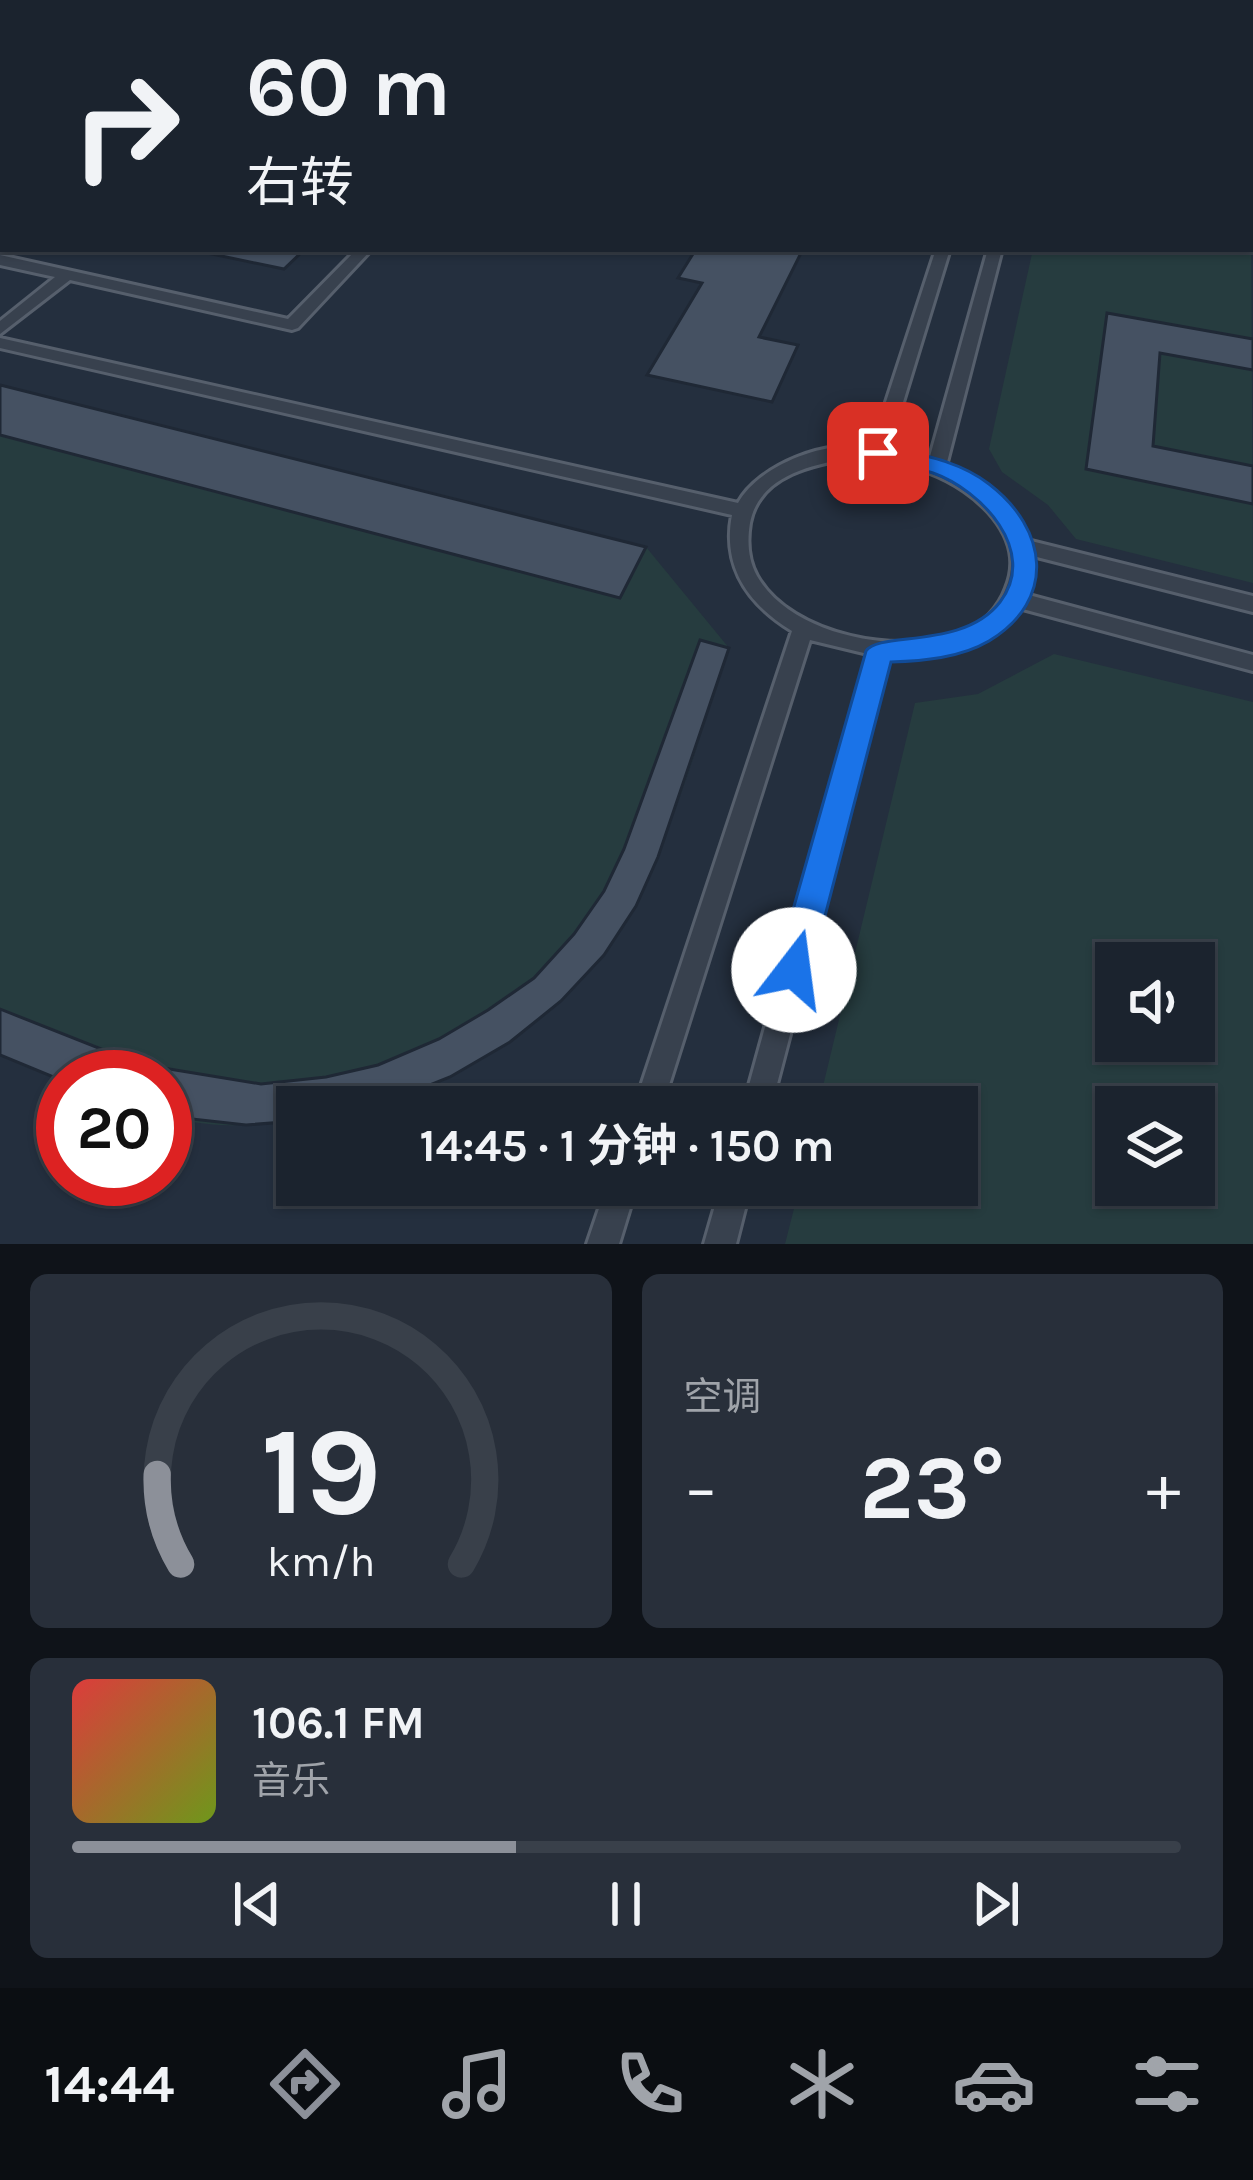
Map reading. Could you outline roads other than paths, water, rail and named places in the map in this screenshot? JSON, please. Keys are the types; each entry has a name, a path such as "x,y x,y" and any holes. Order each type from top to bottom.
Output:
{"lane":[{"path":"0,260 292,326 362,252"},
{"path":"878,453 943,252"},
{"path":"937,466 994,252"},
{"path":"0,329 67,275"},
{"path":"0,343 742,512"},
{"path":"878,453 937,466 980,488 1007,515 1023,546 1025,578 1010,610 977,635 932,650 880,651 827,639 783,616 752,584 737,550 742,512 755,490 783,469 818,456 878,453"},
{"path":"1023,546 1253,604"},
{"path":"1014,599 1253,663"},
{"path":"655,1086 804,627"},
{"path":"763,1086 880,651"},
{"path":"603,1244 615,1206"},
{"path":"720,1244 730,1206"}]}
